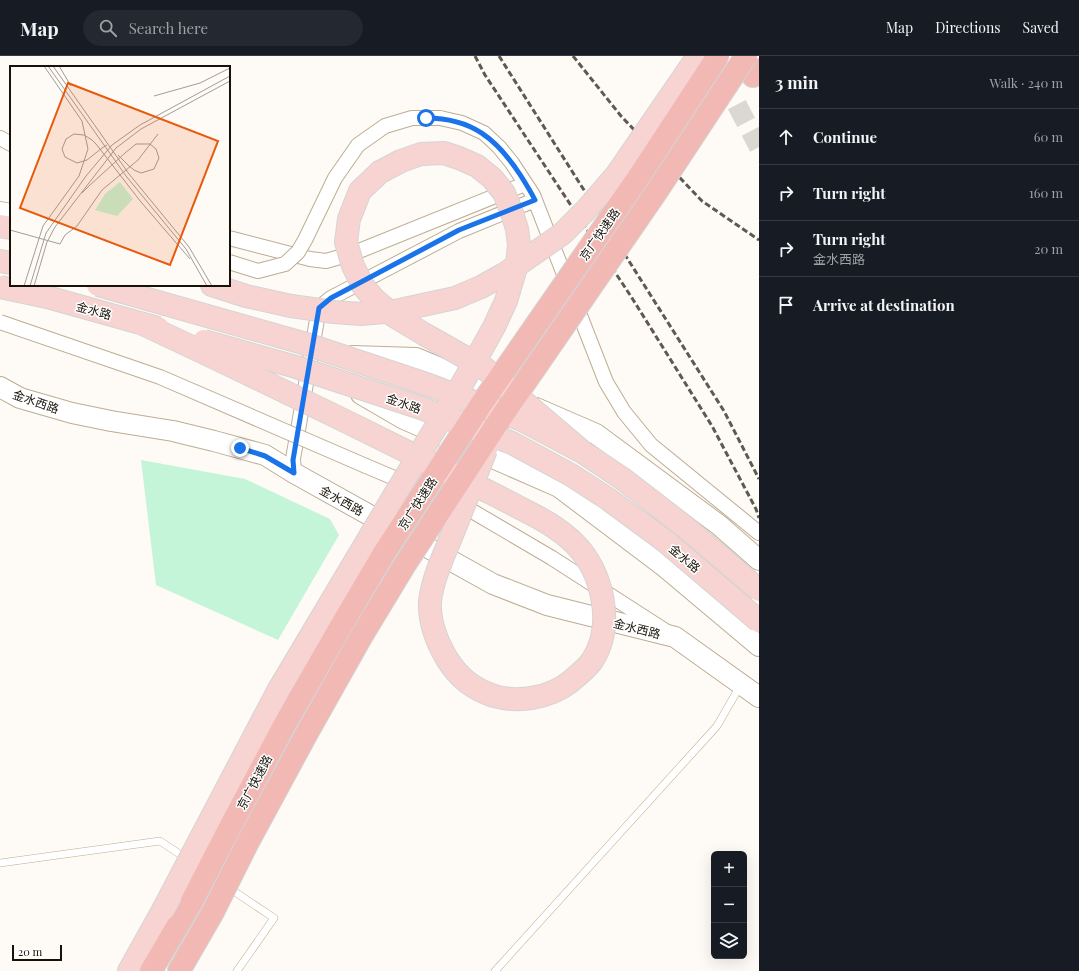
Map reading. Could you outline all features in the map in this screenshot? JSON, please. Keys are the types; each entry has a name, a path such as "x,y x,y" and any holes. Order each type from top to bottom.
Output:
{"highway":[{"name":"京广快速路","path":"151,971 192,901 286,722 384,553 484,400 638,178 718,56"},
{"name":"京广快速路","path":"179,971 229,881 248,842 307,733 404,566 497,423 657,191 754,67"}],"main road":[{"path":"215,286 246,296 291,306 361,314 395,311 424,305 455,298 481,287 506,273 562,234 586,210 617,174 698,56"},
{"path":"129,971 163,910 278,691 472,367 476,360 491,334 508,293 517,264 519,245 518,229 504,193 492,178 477,166 444,153 422,154 401,160 380,172 360,191 349,219 346,242 353,266 364,286 374,299 394,316 406,323 471,360 478,364 484,368 584,453"},
{"path":"0,226 10,228"},
{"path":"0,261 10,263"},
{"name":"金水路","path":"102,286 303,343 429,385 522,420 584,453 623,479 684,526 759,590"},
{"name":"金水路","path":"0,287 47,297 296,368 421,408 512,443 572,475 608,499 665,541 759,620"},
{"path":"143,324 301,399 379,438 407,451 471,483 478,486 485,490 506,500 551,524 574,543 588,560 598,581 603,603 604,619 600,641 593,658 583,672 565,686 551,694 533,698 515,699 496,696 479,690 464,681 451,666 441,648 433,628 430,603 433,586 454,529 469,494 471,487 474,480 497,423"}],"street":[{"path":"728,56 754,67"},
{"path":"230,262 258,271 285,264 298,252 335,178 358,145 385,126 412,118 440,118 462,123 484,133 499,147 512,164 535,200 606,382 624,412 651,445 759,533"},
{"path":"0,138 10,143"},
{"path":"230,238 310,259 326,261 354,253 526,184"},
{"path":"294,473 293,460 319,308 331,298 459,230 535,200"},
{"path":"0,209 10,211"},
{"path":"0,322 160,377 472,511 552,558 656,624 759,697"},
{"path":"342,356 416,358 596,434 719,525 759,560"},
{"path":"338,381 404,419 558,487 665,567 759,646"},
{"name":"金水西路","path":"0,387 20,398 72,413 173,431 265,456 493,584 547,605 675,637"}],"lane":[{"path":"495,971 717,726 741,684"},
{"path":"0,863 160,841 274,918 237,971"}],"green space":[{"path":"141,460 245,479 330,519 339,535 278,640 156,585"}],"tunnel":[{"path":"699,58 736,103 759,147"}],"railway":[{"path":"475,56 485,75 632,298 712,426 756,509 759,518"},
{"path":"499,56 724,411 759,479"},
{"path":"573,56 621,116 702,201 759,240"}],"route":[{"path":"240,448 265,456 294,473 293,460 319,308 331,298 459,230 535,200 512,164 499,147 484,133 462,123 440,118 426,118"}]}
